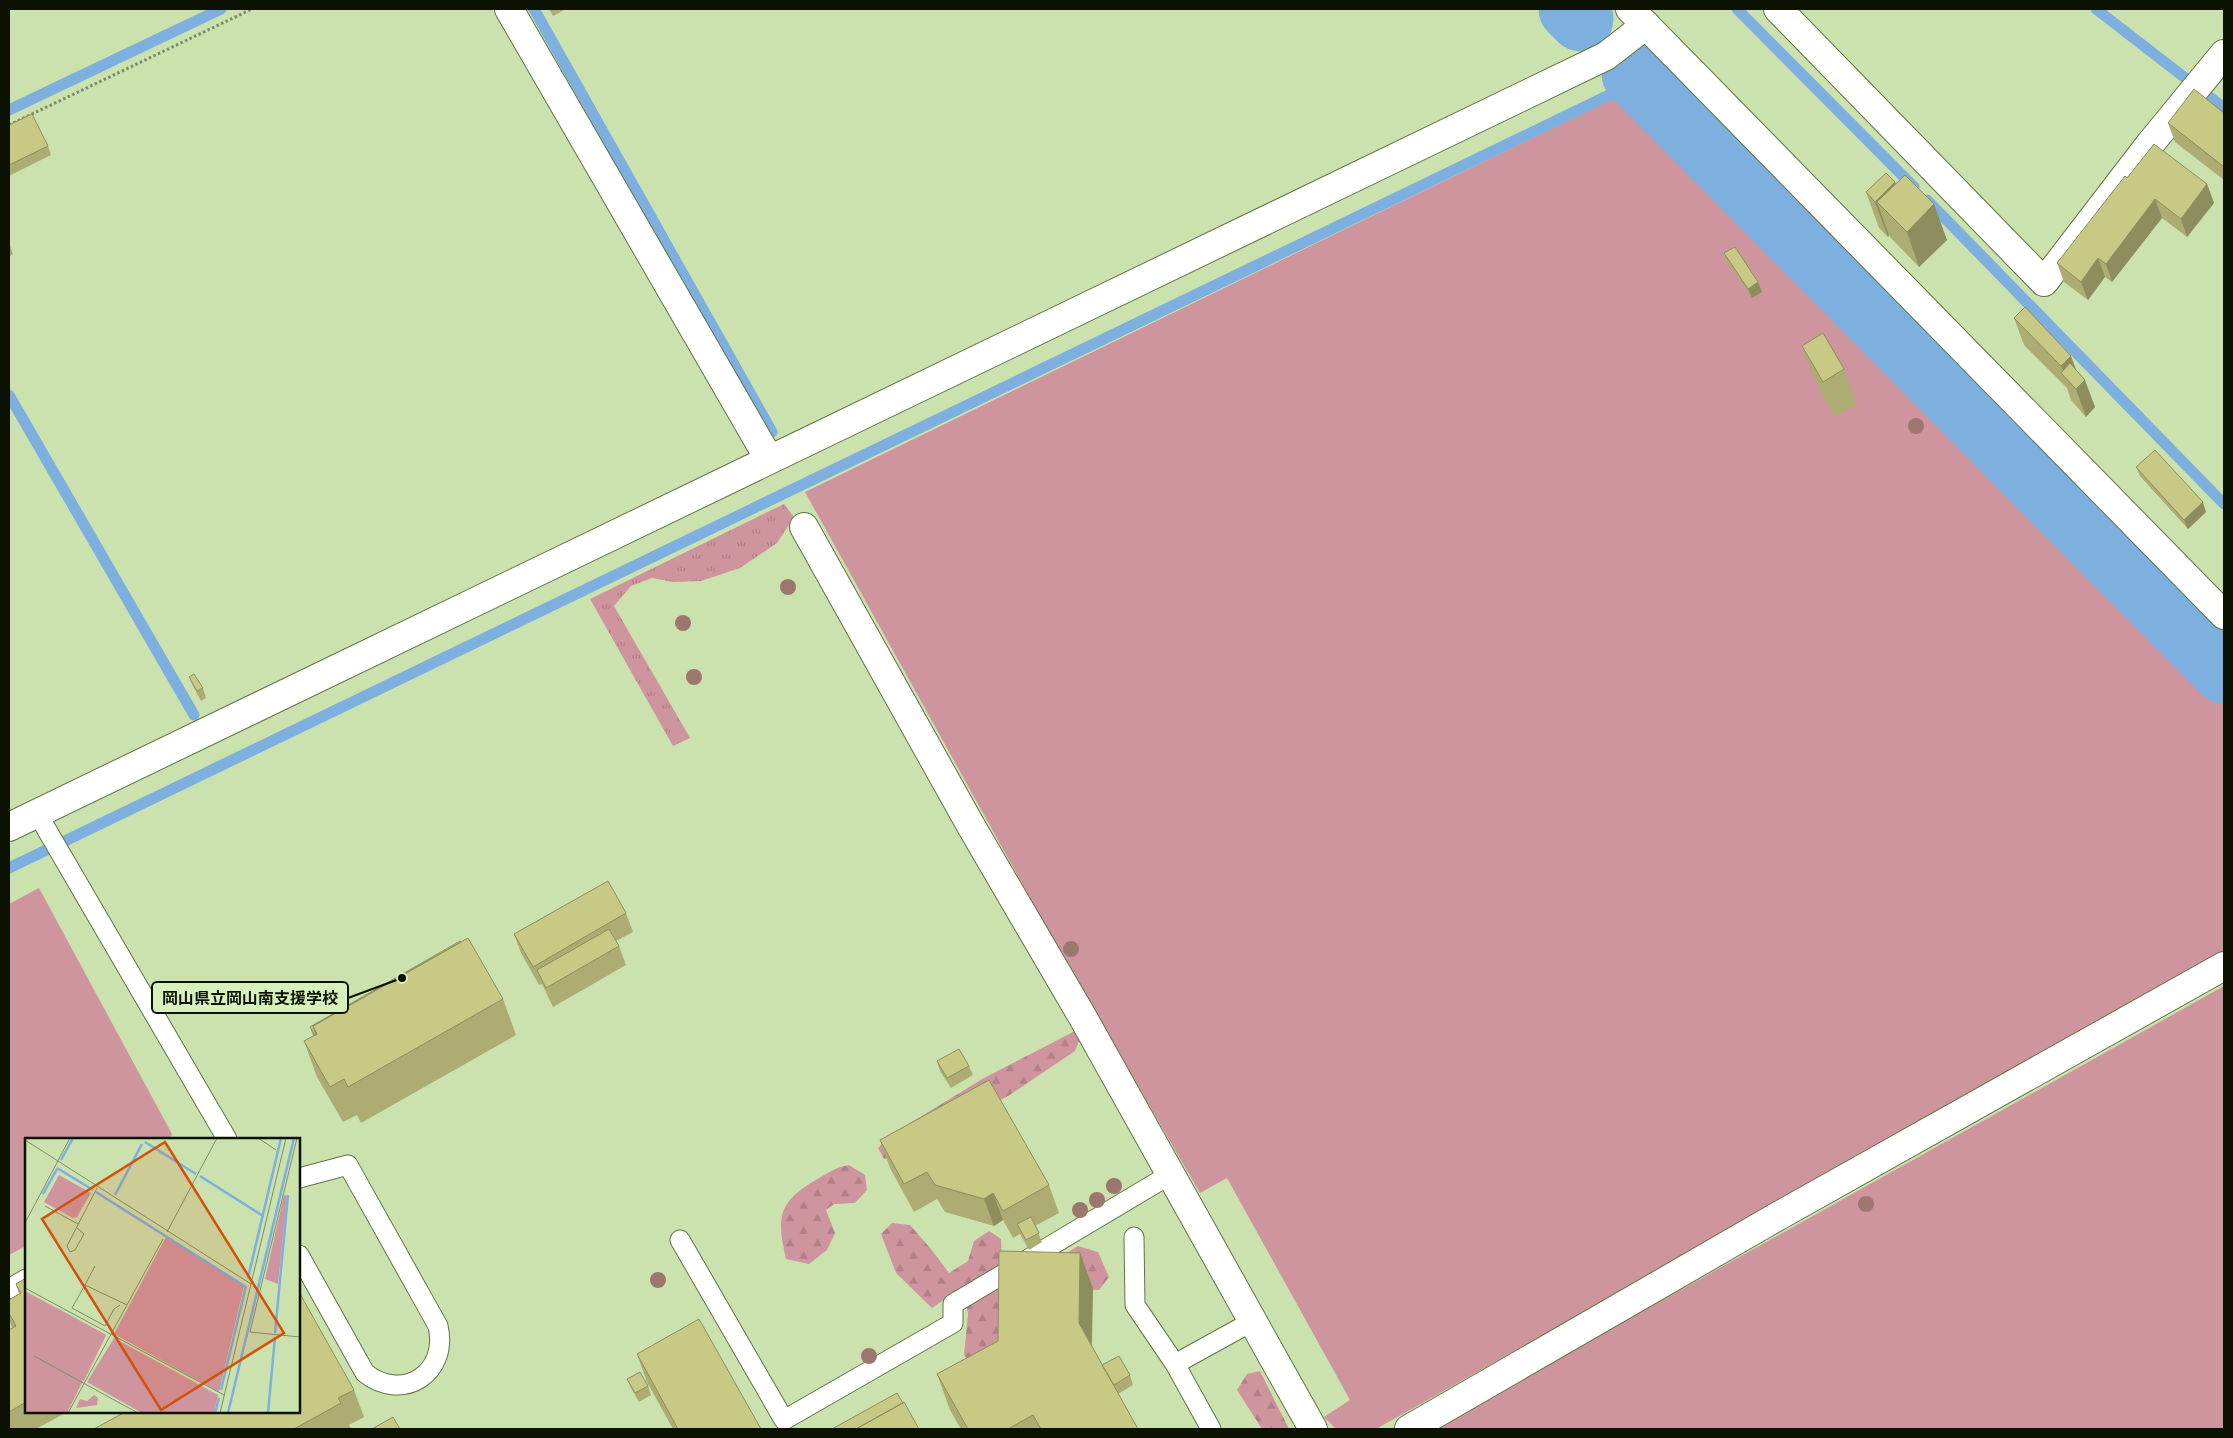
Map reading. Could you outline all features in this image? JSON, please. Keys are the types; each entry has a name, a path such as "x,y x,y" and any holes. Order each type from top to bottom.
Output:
{"street":[{"path":"509,9 769,459"},
{"path":"1778,9 2044,282 2224,54"},
{"path":"9,827 1606,56 1638,17 2224,615"},
{"path":"804,527 971,826 1082,1016 1313,1429"},
{"path":"1409,1429 1780,1215 2224,966"}],"lane":[{"path":"37,813 226,1138"},
{"path":"300,1178 348,1166 438,1326 440,1351 428,1372 409,1384 398,1386 374,1380 365,1372 359,1365 300,1257"},
{"path":"680,1240 787,1425 952,1323 953,1304 1171,1174"},
{"path":"1134,1237 1135,1305 1175,1364 1211,1429"},
{"path":"9,1289 25,1280"},
{"path":"1175,1364 1253,1322"}],"path":[{"path":"9,125 252,9"}],"green space":[{"path":"1631,90 2224,697 2224,951 1376,1429 1336,1429 1324,1417 1350,1400 1227,1178 1200,1193 1044,923 805,492"},
{"path":"784,504 794,517 777,543 740,568 701,581 673,582 652,578 631,586 614,606 690,738 673,746 590,599"},
{"path":"39,888 172,1134 170,1138 25,1138 25,1247 9,1255 9,904"},
{"path":"2224,986 2224,1429 1432,1429"},
{"path":"1075,1031 1080,1039 1075,1051 1008,1096 902,1154 884,1159 878,1148 889,1136 984,1078"},
{"path":"849,1165 865,1175 867,1190 855,1203 834,1204 826,1210 835,1233 827,1250 809,1264 786,1259 781,1223 787,1205 802,1189 814,1181 835,1169"},
{"path":"892,1223 910,1225 949,1273 968,1261 974,1241 989,1231 1001,1239 1002,1262 1051,1263 1078,1246 1098,1252 1109,1277 1099,1290 1009,1286 1006,1365 979,1375 964,1355 968,1314 966,1305 951,1295 932,1308 896,1273 881,1234"},
{"path":"1260,1371 1289,1429 1262,1429 1237,1390 1247,1374"}],"building":[{"path":"2194,89 2224,113 2223,166 2168,123"},
{"path":"32,114 48,146 9,165 9,125"},
{"path":"2154,144 2207,184 2181,219 2155,199 2106,264 2098,258 2081,282 2057,263 2125,176 2127,178"},
{"path":"1886,173 1895,182 1875,202 1866,192"},
{"path":"1905,175 1934,204 1907,232 1877,202"},
{"path":"1735,247 1758,282 1748,289 1724,253"},
{"path":"2025,307 2071,356 2061,366 2014,318"},
{"path":"1823,333 1844,369 1823,382 1802,346"},
{"path":"2070,363 2085,380 2076,389 2061,373"},
{"path":"2155,450 2203,502 2184,520 2136,467"},
{"path":"194,674 203,688 197,691 189,677"},
{"path":"608,881 626,913 533,967 514,934"},
{"path":"609,929 619,946 546,988 537,970"},
{"path":"468,938 503,999 348,1087 344,1079 330,1087 304,1041 317,1034 313,1026"},
{"path":"460,941 313,1026 316,1035 310,1027"},
{"path":"959,1049 969,1066 947,1078 937,1061"},
{"path":"989,1080 1049,1185 1003,1211 993,1193 984,1199 935,1185 927,1172 904,1184 880,1140"},
{"path":"1031,1217 1039,1233 1026,1240 1017,1224"},
{"path":"999,1251 1080,1253 1079,1323 1138,1429 1041,1429 1033,1415 1008,1429 968,1429 937,1374 998,1341"},
{"path":"25,1279 25,1403 9,1412 9,1330 16,1326 9,1313 9,1300 21,1293 16,1284"},
{"path":"300,1294 354,1390 338,1398 341,1403 294,1429 94,1429 123,1413 300,1413"},
{"path":"699,1319 761,1429 678,1429 637,1354"},
{"path":"1119,1356 1130,1375 1114,1385 1102,1365"},
{"path":"640,1372 648,1386 635,1393 627,1379"},
{"path":"897,1393 903,1403 856,1429 832,1429"},
{"path":"904,1402 919,1429 856,1429"},
{"path":"393,1417 400,1429 372,1429"}],"waterway":[{"path":"9,110 221,9"},
{"path":"534,9 772,432"},
{"path":"1571,9 1581,19"},
{"path":"1737,9 1914,187"},
{"path":"2096,9 2224,108"},
{"path":"1634,74 2224,671"},
{"path":"9,868 1640,80"},
{"path":"1927,200 2224,504"},
{"path":"9,395 194,715"}],"place":[{"name":"岡山県立岡山南支援学校","path":"402,978"}]}
